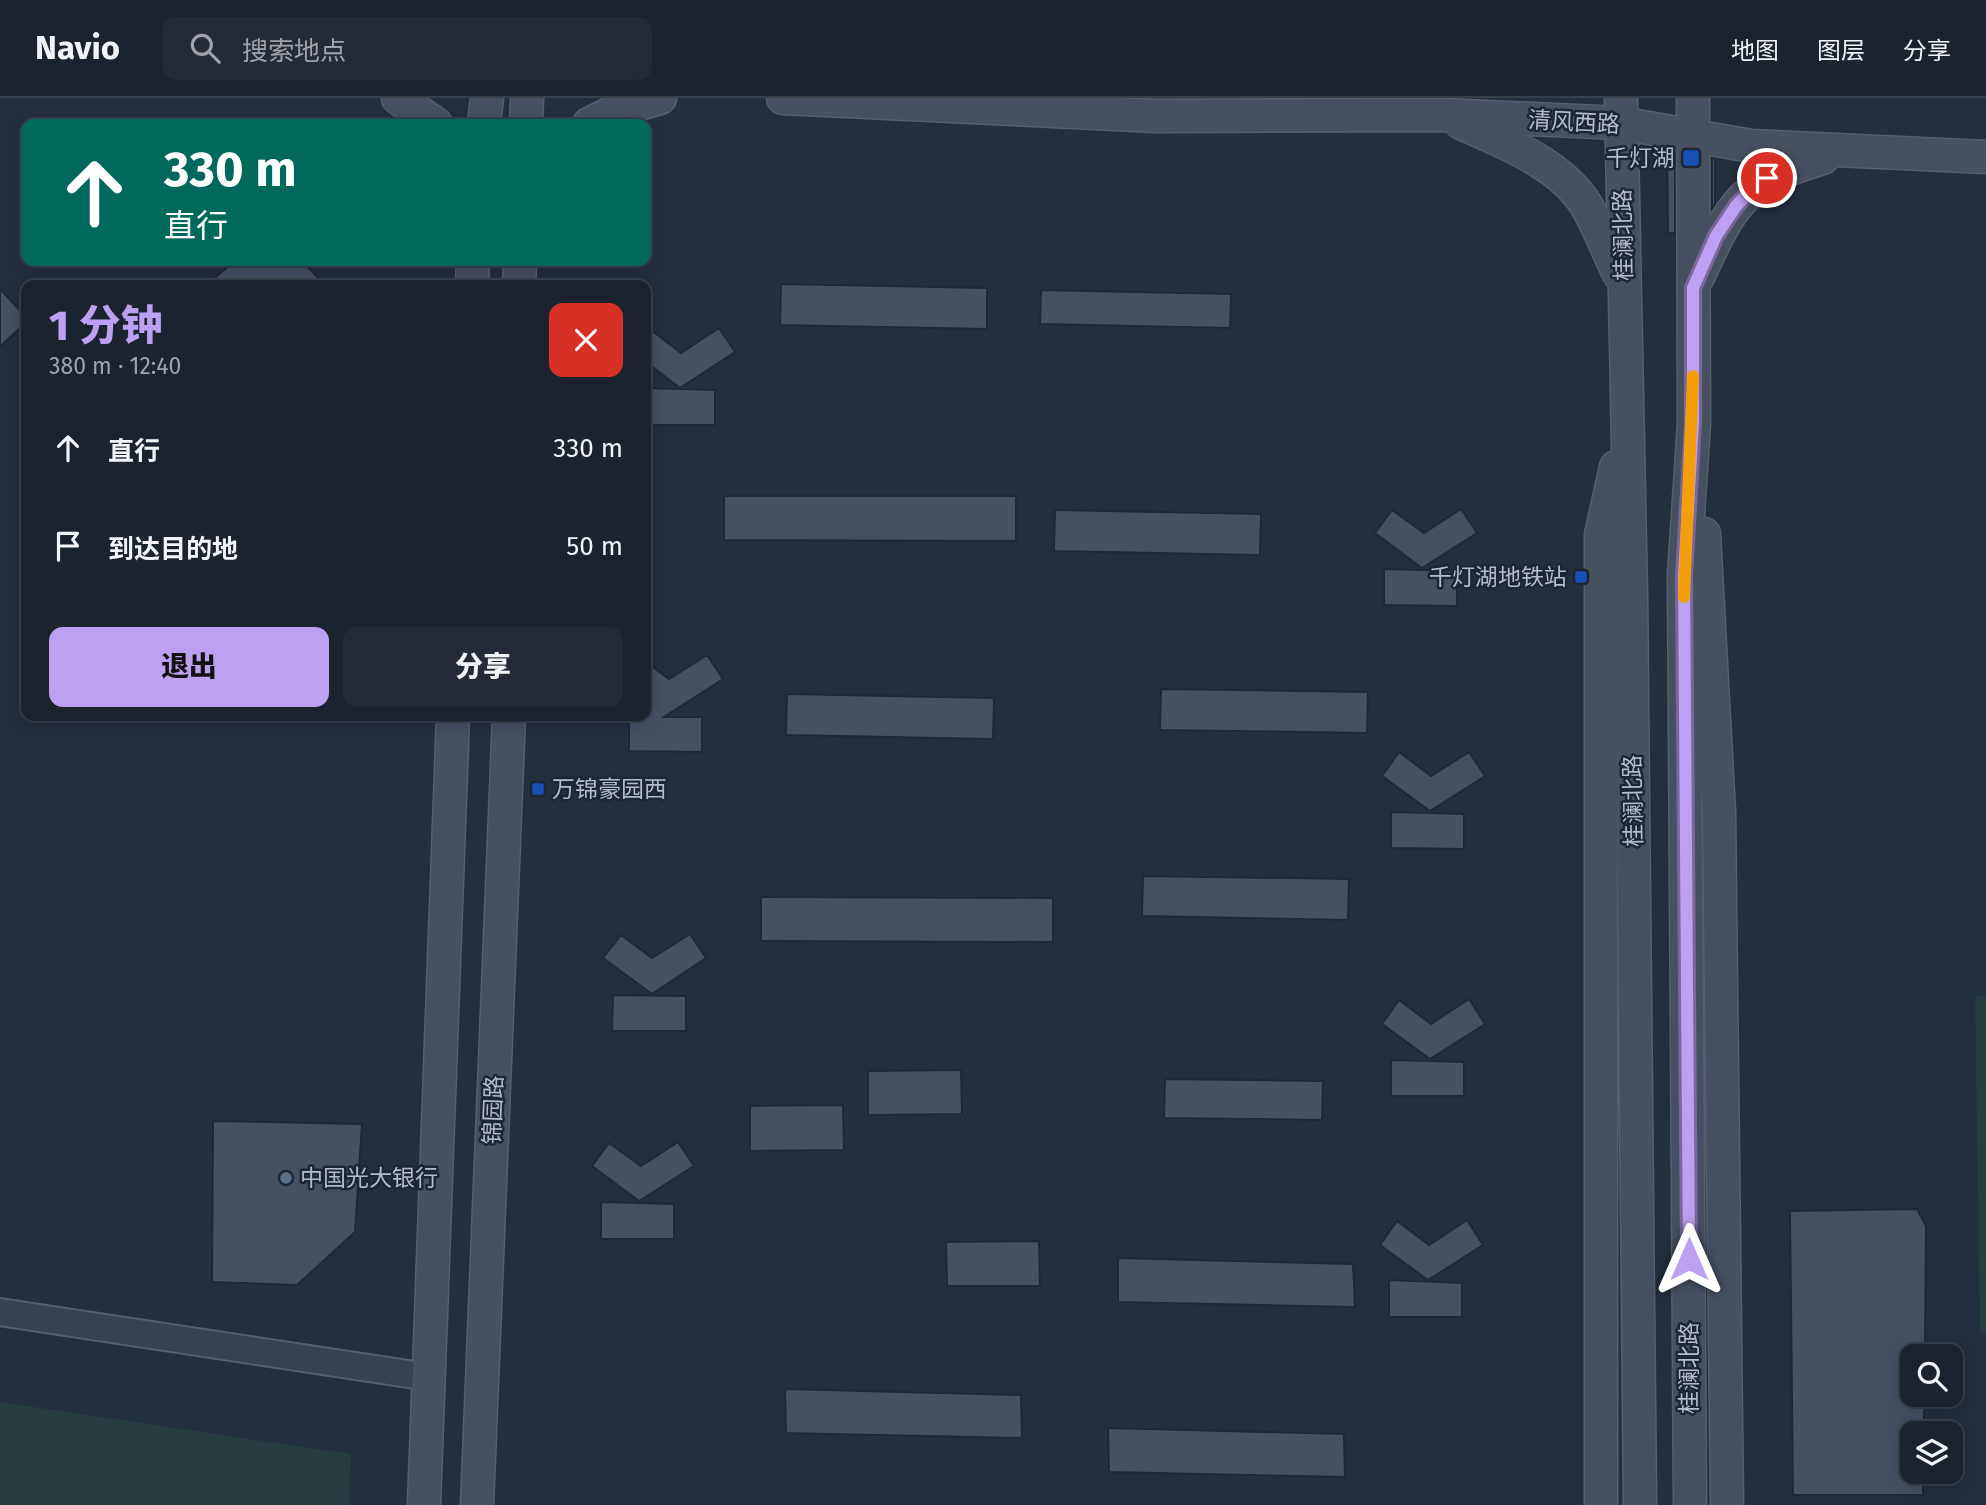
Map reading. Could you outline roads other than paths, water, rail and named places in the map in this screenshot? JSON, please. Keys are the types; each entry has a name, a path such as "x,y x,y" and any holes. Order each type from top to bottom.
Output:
{"main road":[{"path":"398,98 429,119"},
{"path":"485,119 487,98"},
{"path":"526,119 527,98"},
{"path":"599,119 612,112 660,98"},
{"name":"清风西路","path":"783,98 1156,116 1444,115 1621,110 1692,136 1751,146 1842,153 1986,157"},
{"name":"桂澜北路","path":"1690,1505 1684,575 1693,423 1693,98"},
{"name":"桂澜北路","path":"1621,110 1640,1505"},
{"path":"1444,115 1510,145 1566,181 1586,204 1623,284"},
{"path":"1693,288 1716,236 1736,206 1755,186 1779,171 1842,153"},
{"path":"1601,1505 1601,535 1627,418"},
{"path":"1693,423 1704,516 1718,812 1727,1505"},
{"path":"424,1505 453,721"},
{"name":"锦园路","path":"477,1505 509,721"}],"street":[{"path":"0,1312 428,1377"}],"place":[{"name":"千灯湖","path":"1691,158"},
{"name":"千灯湖地铁站","path":"1581,577"},
{"name":"万锦豪园西","path":"538,789"},
{"name":"中国光大银行","path":"286,1178"}]}
